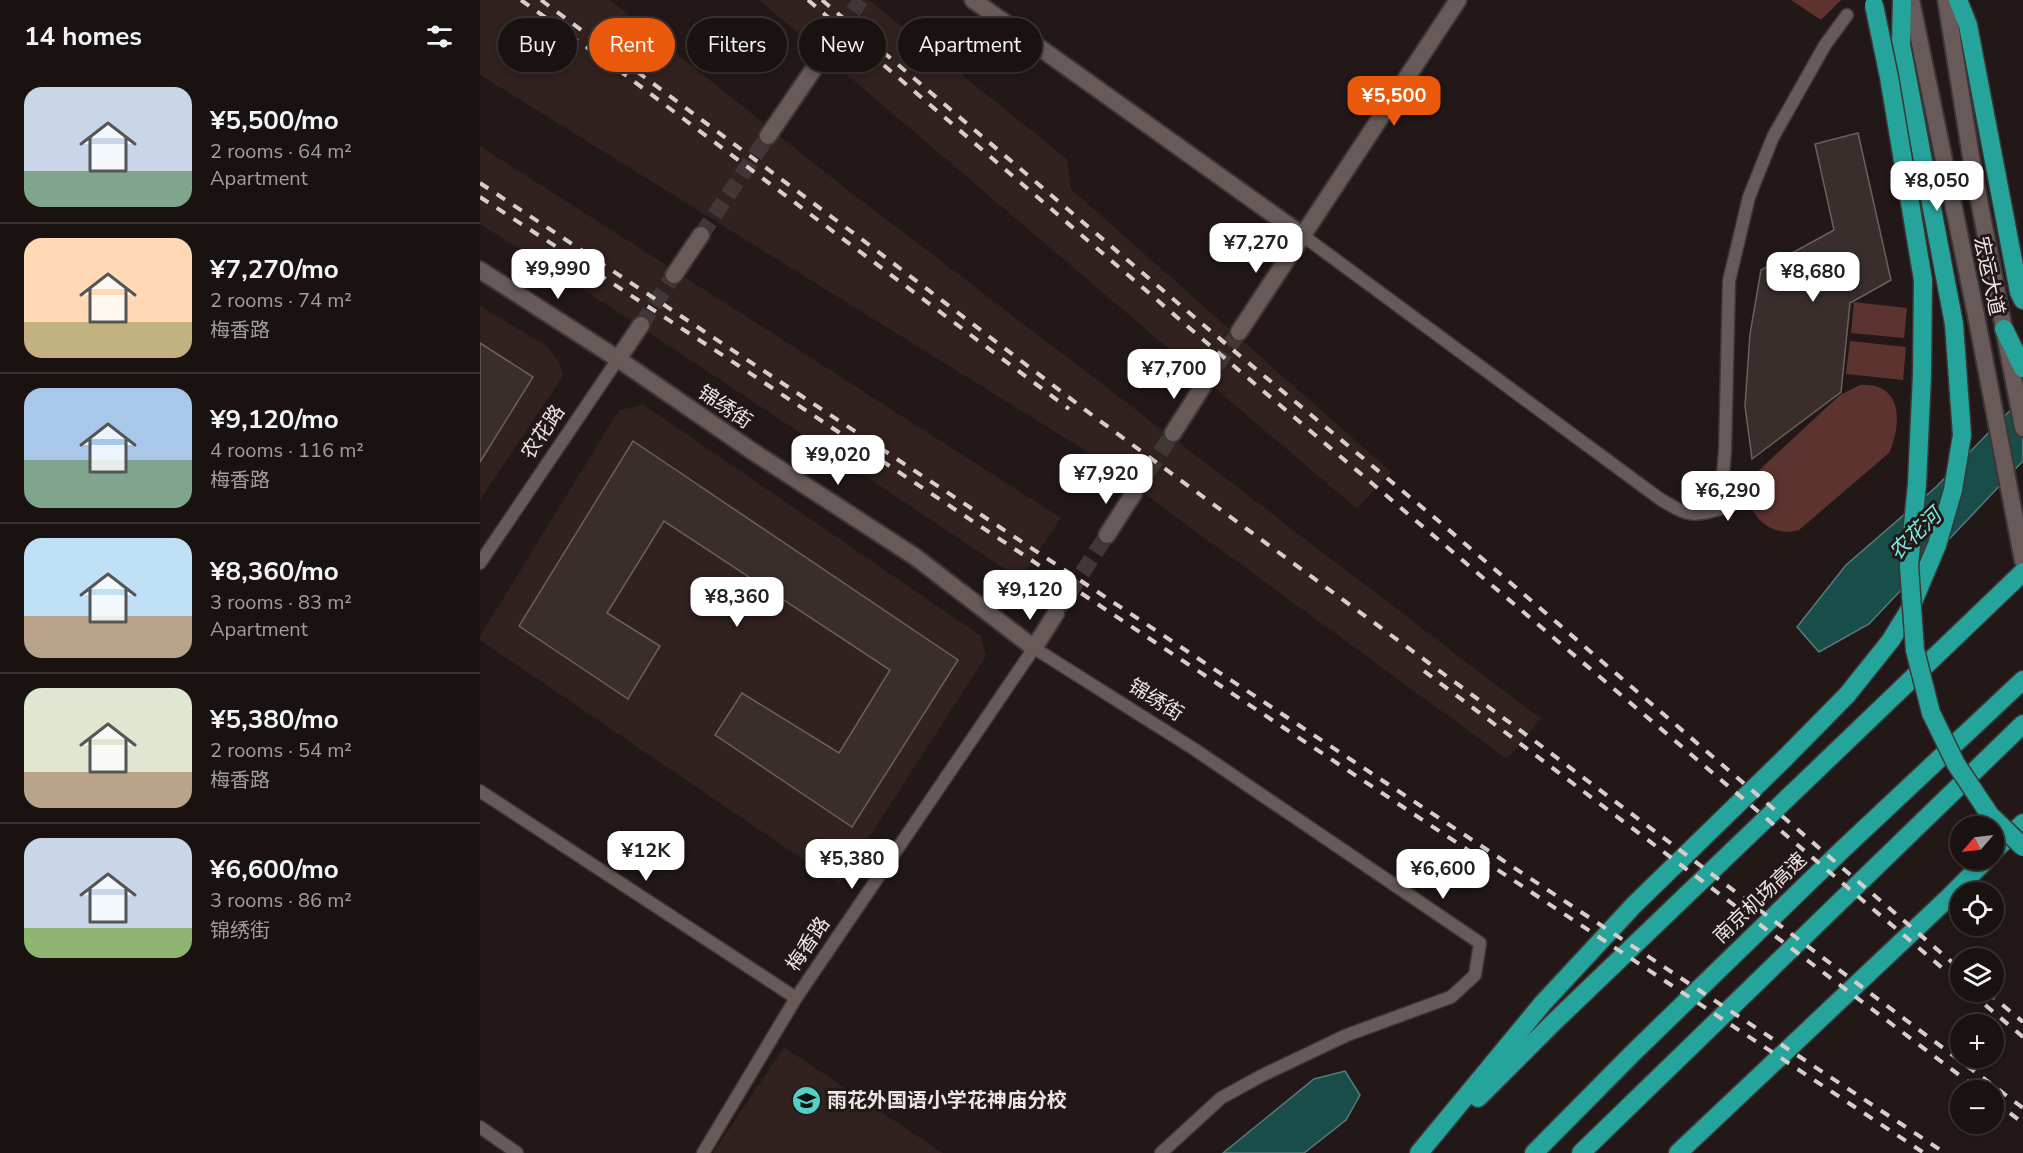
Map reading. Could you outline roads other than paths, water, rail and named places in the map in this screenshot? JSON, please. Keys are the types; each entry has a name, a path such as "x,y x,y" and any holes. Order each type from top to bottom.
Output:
{"highway":[{"path":"1419,1153 1544,1003 1634,905 1847,695 1891,640 1910,609 1937,545 1953,490 1962,435 1954,324 1901,45 1902,0"},
{"path":"1958,0 1968,25 2007,234 2019,292 2023,300"},
{"path":"1874,3 1891,88 1923,280 1917,484 1909,566 1915,650 1931,713 1956,764 1990,814 2023,847"},
{"path":"2004,329 2023,368"},
{"path":"1424,1153 1553,1023 2023,572"},
{"name":"南京机场高速","path":"1534,1153 1633,1053 1826,866 2023,680"},
{"path":"1581,1153 2023,724"},
{"path":"2004,841 2023,823"},
{"path":"1678,1153 1976,870"}],"street":[{"path":"973,0 1302,235 1660,499 1681,511 1700,515 1720,509 1725,451 1729,281 1749,197 1773,137 1825,45 1846,15"},
{"path":"1239,332 1458,0"},
{"name":"宏运大道","path":"1911,0 2023,561"},
{"name":"宏运大道","path":"1946,0 1973,169 2023,428"},
{"path":"768,136 812,72"},
{"path":"674,275 701,235"},
{"name":"锦绣街","path":"480,270 914,556 1034,648 1194,749 1480,943 1475,975 1451,997 1347,1035 1261,1076 1221,1098 1161,1153"},
{"name":"农花路","path":"480,563 640,325"},
{"path":"1173,433 1203,386"},
{"path":"1107,535 1134,493"},
{"name":"梅香路","path":"703,1153 796,998 1056,613"},
{"path":"480,791 796,998"},
{"path":"480,1127 517,1153"}],"water":[{"name":"农花河","path":"2023,397 2023,461 1869,624 1819,652 1797,627 1846,565 1936,487"},
{"path":"1345,1071 1360,1095 1346,1120 1304,1153 1223,1153 1314,1079"}],"tunnel":[{"path":"849,18 861,0"},
{"path":"701,235 768,136"},
{"path":"641,325 674,275"},
{"path":"1203,386 1239,332"},
{"path":"1134,493 1173,433"},
{"path":"1056,613 1107,535"}],"railway":[{"path":"521,0 620,71 1069,409"},
{"path":"541,0 864,241 1092,415 1532,739 2023,1108"},
{"path":"808,0 1228,361 1950,975"},
{"path":"822,0 1233,350 1435,518 1950,960"},
{"path":"480,183 1945,1153"},
{"path":"480,197 730,360 1924,1153"},
{"path":"1424,671 1966,1080"},
{"path":"1982,1002 2023,1037"},
{"path":"1999,1002 2023,1022"},
{"path":"2004,1109 2023,1123"}],"place":[{"name":"雨花外国语小学花神庙分校","path":"806,1100"}]}
